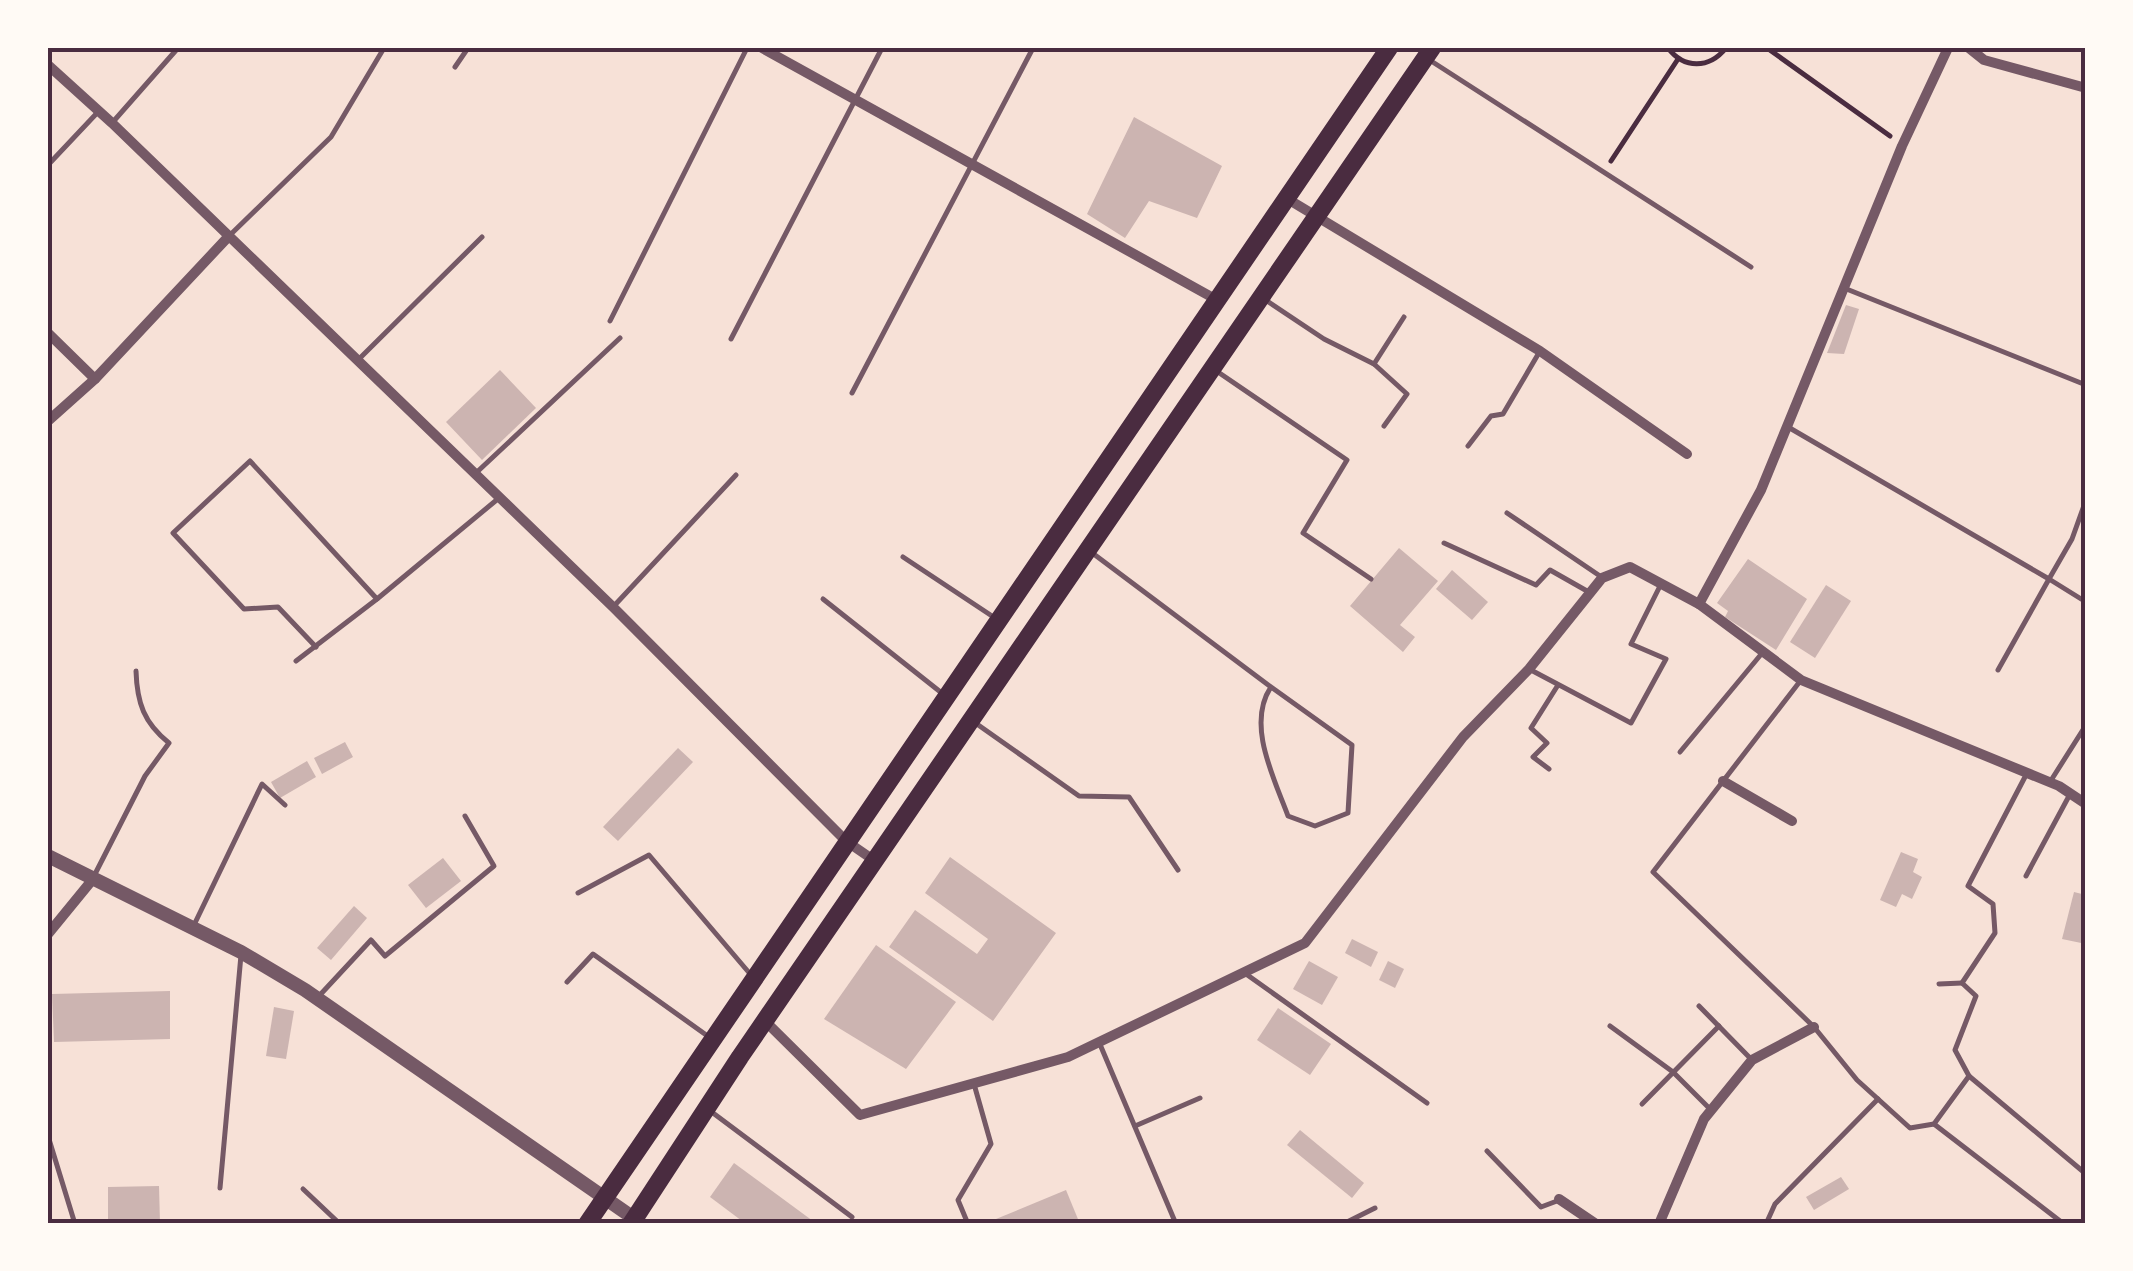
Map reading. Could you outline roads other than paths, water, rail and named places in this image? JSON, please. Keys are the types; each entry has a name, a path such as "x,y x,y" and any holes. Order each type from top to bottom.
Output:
{"main road":[{"path":"587,1224 1389,48"},
{"path":"633,1221 765,1021 1428,52"}],"street":[{"path":"762,48 781,52 970,164 1218,300"},
{"path":"1699,604 1761,490 1902,146 1948,48"},
{"path":"1969,48 1984,60 2086,88"},
{"path":"48,65 613,606 846,840 875,861"},
{"path":"1286,198 1540,352 1688,454"},
{"path":"48,421 95,380 229,236"},
{"path":"48,333 95,380"},
{"path":"765,1021 860,1116 1068,1057 1305,943 1462,737 1529,670 1602,578 1630,567 1699,604 1800,680 2050,782 2086,804"},
{"path":"1723,781 1792,821"},
{"path":"48,856 241,952 317,998 633,1221"},
{"path":"48,934 93,879"},
{"path":"1659,1224 1711,1110 1752,1060 1814,1027"},
{"path":"1559,1199 1596,1224"}],"lane":[{"path":"112,123 178,48"},
{"path":"229,236 331,137 384,48"},
{"path":"455,67 468,48"},
{"path":"610,321 747,48"},
{"path":"731,339 882,48"},
{"path":"852,393 1033,48"},
{"path":"1428,52 1602,172 1751,266"},
{"path":"48,165 100,111"},
{"path":"358,360 482,237"},
{"path":"1844,288 2086,385"},
{"path":"1262,298 1324,339 1374,364 1407,394 1384,426"},
{"path":"1374,364 1404,318"},
{"path":"475,474 620,338"},
{"path":"1468,446 1490,416 1503,414 1540,352"},
{"path":"1213,369 1347,460 1302,533 1370,579"},
{"path":"1788,428 2086,602"},
{"path":"316,647 278,606 244,609 172,532 250,461 377,599"},
{"path":"613,606 736,476"},
{"path":"296,660 499,498"},
{"path":"1998,670 2072,539 2086,500"},
{"path":"1507,514 1602,578"},
{"path":"1444,544 1536,585 1550,570 1590,593"},
{"path":"1088,550 1352,745 1348,813 1316,826 1288,816 1265,750 1260,702 1271,687"},
{"path":"903,557 998,620"},
{"path":"1529,670 1631,723 1666,659 1630,644 1662,584"},
{"path":"823,599 945,696"},
{"path":"1680,752 1763,652"},
{"path":"93,879 145,776 168,743 144,717 136,698 136,672"},
{"path":"1800,680 1653,872 1814,1027 1857,1080 1910,1128 1934,1124 1969,1076"},
{"path":"1550,769 1534,757 1547,743 1531,728 1558,684"},
{"path":"972,720 1079,796 1129,797 1178,870"},
{"path":"2050,782 2086,725"},
{"path":"1962,984 1995,933 1993,904 1968,886 2028,773"},
{"path":"193,928 262,784 285,805"},
{"path":"2026,876 2070,793"},
{"path":"317,998 372,940 385,956 494,866 465,816"},
{"path":"578,893 648,855 753,977"},
{"path":"220,1188 241,952"},
{"path":"567,982 593,954 712,1039"},
{"path":"1244,973 1427,1103"},
{"path":"1939,984 1962,984 1976,996 1955,1050 1969,1076 2086,1174"},
{"path":"1700,1006 1752,1060"},
{"path":"1610,1026 1673,1072 1711,1110"},
{"path":"1642,1104 1719,1026"},
{"path":"1099,1042 1176,1224"},
{"path":"968,1224 958,1200 991,1144 973,1081"},
{"path":"1135,1126 1200,1098"},
{"path":"1766,1224 1774,1204 1878,1100"},
{"path":"707,1108 852,1217"},
{"path":"1934,1124 2060,1221"},
{"path":"48,1136 75,1224"},
{"path":"1487,1151 1541,1207 1559,1199"},
{"path":"303,1188 340,1224"},
{"path":"1343,1224 1375,1208"}]}
